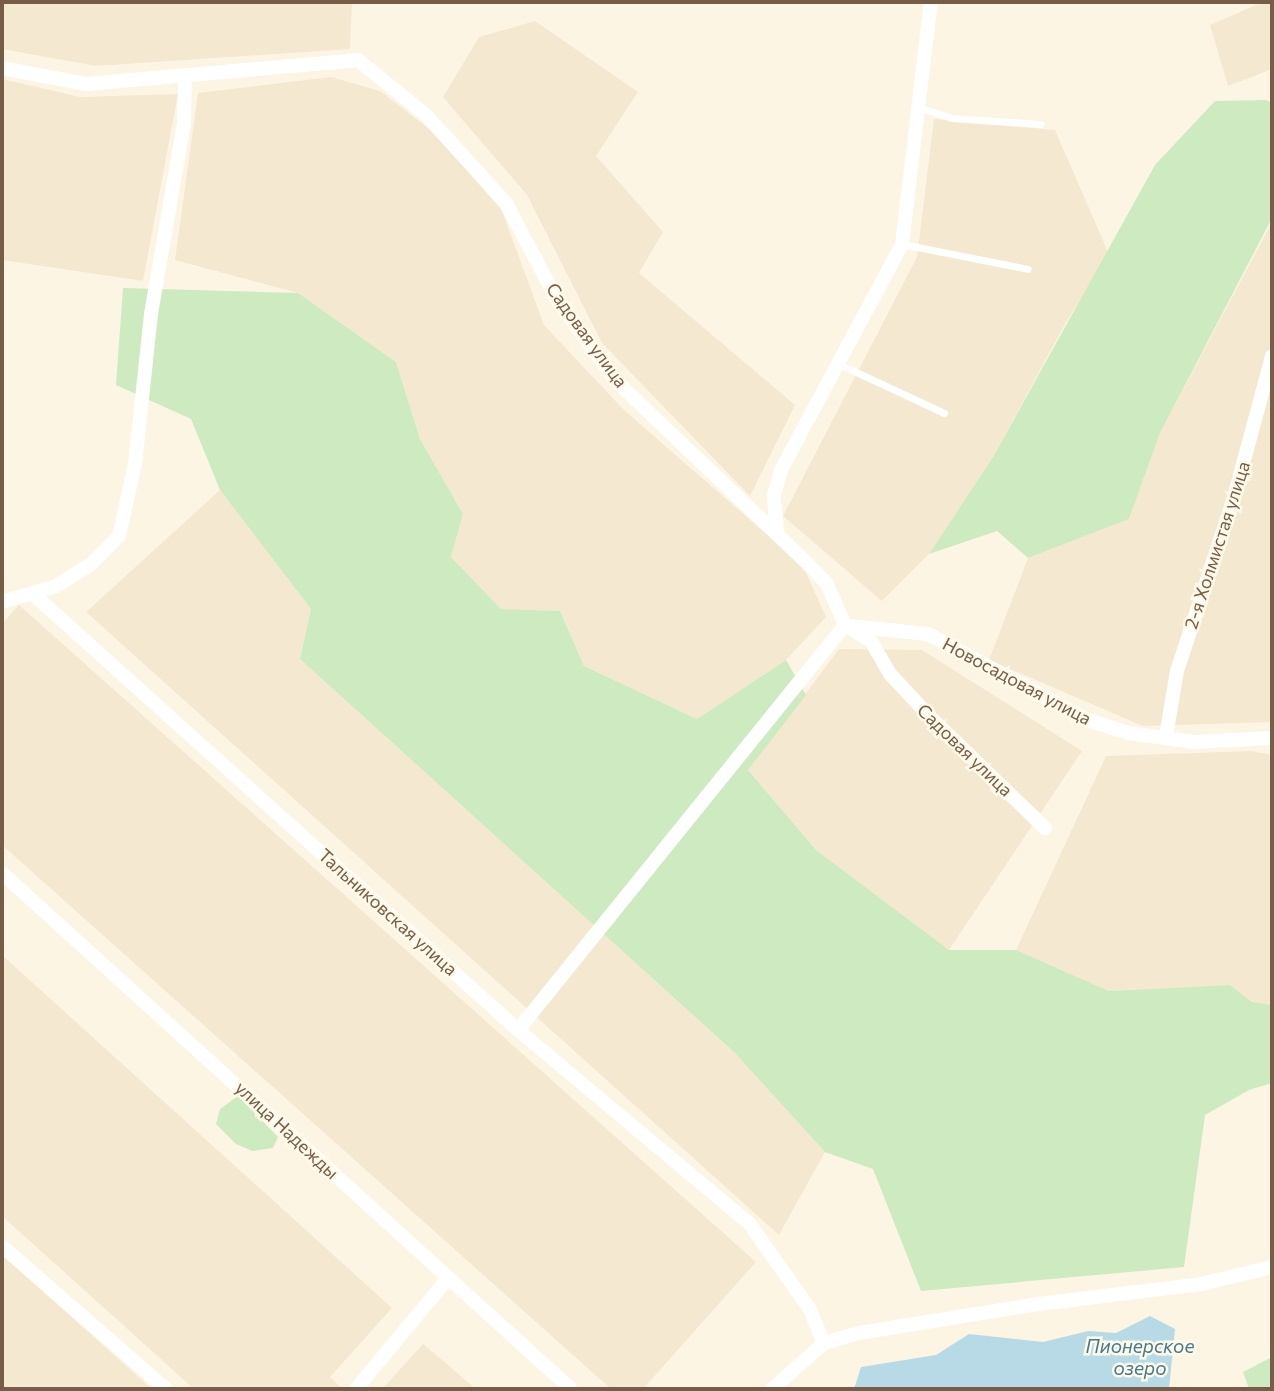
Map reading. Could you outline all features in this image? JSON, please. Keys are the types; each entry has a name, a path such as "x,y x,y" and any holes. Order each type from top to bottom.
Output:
{"street":[{"path":"778,534 774,495 781,470 902,244 931,2"},
{"name":"Садовая улица","path":"2,68 86,84 185,78 358,60 426,115 506,203 556,298 616,381 827,584 845,625 870,641 891,676 1045,828"},
{"path":"2,602 33,594 90,565 119,536 135,464 151,314 184,123 185,78"},
{"name":"2-я Холмистая улица","path":"1166,736 1177,671 1233,501 1272,356"},
{"name":"Тальниковская улица","path":"33,594 519,1030 749,1223 809,1308 824,1343"},
{"path":"519,1030 845,625"},
{"name":"Новосадовая улица","path":"845,625 928,634 1085,719 1128,733 1166,736 1194,742 1272,738"},
{"name":"улица Надежды","path":"2,873 571,1389"},
{"path":"2,1246 166,1389"},
{"path":"772,1389 824,1343 1039,1304 1201,1284 1272,1267"},
{"path":"356,1389 448,1278"}],"lane":[{"path":"917,107 951,118 1041,124"},
{"path":"902,244 1028,269"},
{"path":"839,364 944,412"}],"shaded area":[{"path":"2,2 352,2 350,49 96,66 2,49"},
{"path":"1263,2 1272,2 1272,69 1228,86 1210,25"},
{"path":"535,21 638,92 596,156 663,232 639,273 795,405 750,496 602,343 527,195 443,97 479,37"},
{"path":"331,77 380,91 437,135 502,211 544,325 624,410 803,566 826,617 786,660 697,719 584,666 560,611 501,609 451,557 463,514 420,439 396,362 298,293 175,260 198,93"},
{"path":"2,79 80,97 178,94 143,281 2,260"},
{"path":"934,119 1055,130 1109,254 1065,324 993,457 929,554 882,601 783,516 917,257"},
{"path":"1272,222 1272,722 1143,726 989,660 1028,558 1129,519 1160,433"},
{"path":"220,490 311,609 300,659 735,1053 825,1152 779,1235 86,612"},
{"path":"19,605 756,1262 643,1389 611,1389 2,845 2,624"},
{"path":"839,649 922,650 1082,751 949,950 816,850 748,770"},
{"path":"1251,751 1272,755 1272,1005 1252,1002 1230,985 1109,991 1016,950 1106,756"},
{"path":"2,955 392,1308 330,1377 343,1389 194,1389 2,1216"},
{"path":"2,1255 152,1389 2,1389"},
{"path":"423,1344 476,1389 382,1389"}],"green space":[{"path":"1266,100 1272,103 1272,218 1160,433 1129,519 1028,558 997,531 929,554 993,457 1155,165 1215,101"},
{"path":"123,288 298,293 396,362 420,439 463,514 451,557 501,609 560,611 584,666 697,719 786,660 806,695 748,770 816,850 949,950 1016,950 1109,991 1230,985 1252,1002 1272,1005 1272,1083 1249,1090 1205,1115 1184,1267 921,1291 873,1169 825,1152 735,1053 300,659 311,609 220,490 191,419 116,385"},
{"path":"238,1096 278,1137 273,1148 252,1151 236,1144 216,1124 220,1109"},
{"path":"1272,1357 1272,1389 1249,1389 1243,1372"}],"water":[{"name":"Пионерское озеро","path":"1150,1316 1175,1329 1169,1389 854,1389 861,1367 936,1355 969,1334 1043,1342 1088,1331 1116,1333"}]}
